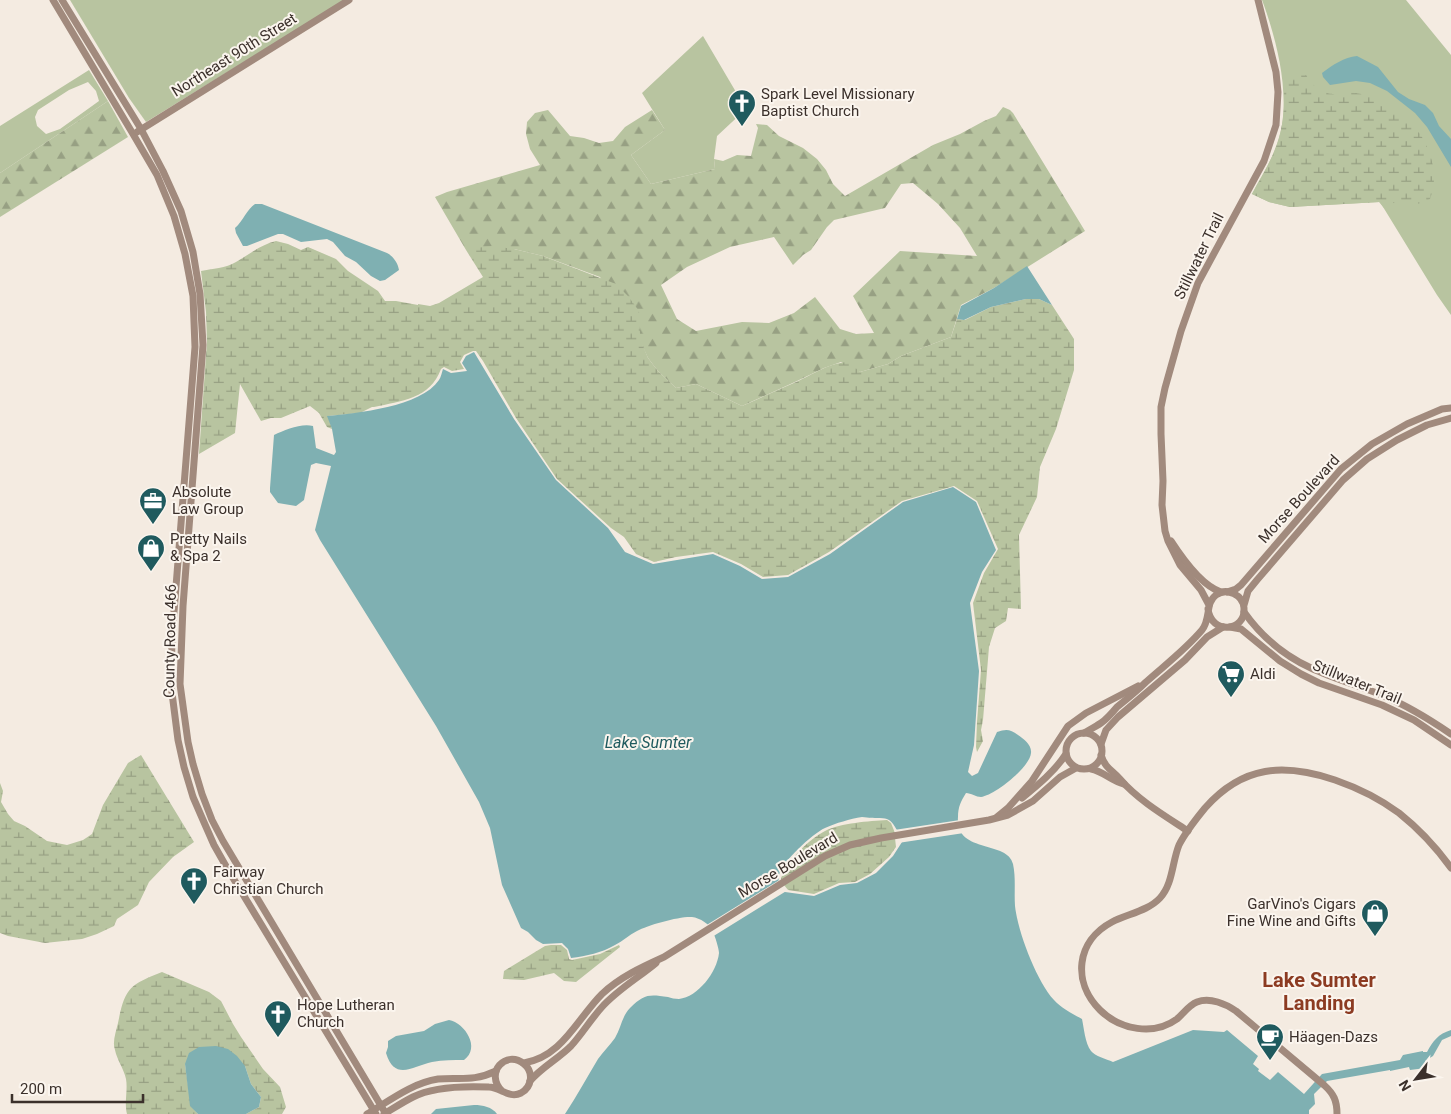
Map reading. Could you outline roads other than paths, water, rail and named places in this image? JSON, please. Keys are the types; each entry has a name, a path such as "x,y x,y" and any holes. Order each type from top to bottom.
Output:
{"main road":[{"name":"County Road 466","path":"53,0 157,175 174,216 185,254 193,296 195,346 172,637 171,685 175,724 184,767 193,797 214,845 372,1113"},
{"name":"County Road 466","path":"62,0 141,129 163,171 181,211 193,252 200,294 203,345 181,637 180,684 182,707 193,764 212,820 223,841 385,1114"},
{"name":"Northeast 90th Street","path":"133,134 349,0"},
{"name":"Stillwater Trail","path":"1209,607 1201,590 1180,565 1165,531 1162,505 1161,407 1167,379 1198,283 1264,162 1276,125 1278,92 1276,72 1258,0"},
{"name":"Morse Boulevard","path":"1224,592 1236,589 1241,585 1341,469 1372,444 1407,424 1442,409 1451,408"},
{"name":"Morse Boulevard","path":"1244,609 1245,597 1248,591 1343,480 1366,459 1397,440 1428,425 1451,418"},
{"name":"Stillwater Trail","path":"1165,531 1198,575 1211,588 1224,592"},
{"path":"1100,744 1106,730 1118,717 1185,660 1207,637 1239,622 1244,609 1238,596 1224,592 1215,595 1209,607 1211,619 1218,625 1226,627"},
{"name":"Morse Boulevard","path":"1084,733 1101,723 1186,647 1204,627 1208,619 1209,607"},
{"name":"Stillwater Trail","path":"1244,609 1260,632 1288,656 1312,669 1383,696 1423,715 1451,734"},
{"name":"Stillwater Trail","path":"1226,627 1240,629 1280,661 1301,674 1319,683 1382,705 1414,720 1451,745"},
{"name":"Morse Boulevard","path":"1008,808 1032,782 1068,726 1086,713 1147,681"},
{"path":"1077,734 1091,734 1097,738 1100,744 1101,755 1097,764 1091,768 1083,770 1070,764 1066,754 1067,744 1077,734"},
{"name":"Morse Boulevard","path":"997,817 1051,772 1066,754"},
{"path":"1101,755 1108,768 1124,784 1188,831"},
{"name":"Morse Boulevard","path":"524,1063 540,1059 565,1040 598,999 619,980 693,940 824,856 850,845 881,838 978,822 1008,815 1033,801 1060,777 1076,768"},
{"path":"1091,768 1124,784"},
{"path":"1337,1114 1337,1103 1333,1094 1324,1085 1236,1011 1220,1002 1197,1002 1176,1019 1153,1029 1133,1027 1121,1023 1101,1011 1087,992 1083,983 1081,965 1086,948 1103,928 1146,908 1160,898 1169,882 1179,845 1204,810 1220,792 1236,782 1266,771 1300,770 1362,790 1411,823 1451,868"},
{"name":"Morse Boulevard","path":"530,1081 538,1072 558,1058 570,1046 614,994 664,957"},
{"path":"372,1113 400,1093 417,1086 437,1080 481,1077 496,1071 507,1060 515,1059 524,1063 529,1071 530,1081 526,1089 521,1093 510,1095 491,1087 436,1089 414,1096 385,1114"},
{"path":"496,1071 496,1083 502,1091"}],"water":[{"path":"1357,56 1378,67 1398,92 1409,99 1425,105 1433,113 1439,126 1451,139 1451,167 1427,127 1415,113 1387,91 1370,83 1356,81 1330,85 1323,77 1322,73 1334,64"},
{"path":"255,204 262,204 387,253 395,260 399,270 385,280 380,281 371,276 356,262 345,256 333,242 327,239 301,242 283,234 278,234 243,246 235,228"},
{"path":"1027,266 1052,305 1039,299 1026,299 991,307 964,320 957,319 961,306 994,288"},
{"name":"Lake Sumter","path":"474,352 514,419 556,480 608,528 625,552 653,564 713,554 740,566 762,579 788,577 830,554 903,502 953,487 976,502 996,550 982,572 970,603 979,671 974,745 968,772 972,776 978,773 997,732 1000,731 1010,731 1025,740 1029,745 1031,753 1025,766 1011,780 995,791 981,797 966,793 961,801 959,810 959,829 965,837 973,842 1002,852 1009,857 1014,869 1017,917 1029,955 1041,981 1054,1000 1082,1019 1087,1044 1095,1054 1113,1062 1193,1030 1224,1032 1227,1030 1258,1056 1253,1064 1259,1069 1258,1071 1270,1080 1278,1072 1304,1094 1322,1074 1400,1060 1403,1055 1427,1052 1436,1038 1451,1030 1451,1036 1442,1040 1433,1056 1425,1061 1426,1068 1410,1070 1409,1067 1327,1081 1314,1094 1315,1104 1309,1110 1309,1114 565,1114 598,1059 615,1038 627,1011 635,1003 651,995 678,999 686,997 693,994 705,982 715,968 719,953 712,929 704,922 692,917 664,921 634,933 610,948 571,958 568,949 562,943 543,944 521,928 502,885 490,828 479,802 436,726 315,530 331,466 316,463 311,465 304,500 296,506 278,503 270,492 274,435 298,426 313,426 316,448 334,455 336,452 332,429 327,416 388,407 418,397 439,380 443,369 451,373 467,371 462,363 466,356","holes":["862,817 887,819 893,824 902,839 893,856 876,873 857,883 840,885 814,896 781,890 779,885 781,869 798,849 819,831 843,821"]},
{"path":"449,1020 460,1026 469,1037 471,1049 469,1055 464,1060 432,1062 405,1070 394,1067 390,1062 386,1053 388,1041 396,1036 424,1031 435,1024"},
{"path":"216,1046 228,1049 245,1066 251,1084 261,1097 259,1107 246,1114 198,1114 190,1106 185,1064 189,1053 199,1047"},
{"path":"474,1105 487,1107 497,1114 431,1114 436,1109"}],"place":[{"name":"Spark Level Missionary Baptist Church","path":"742,127"},
{"name":"Absolute Law Group","path":"153,525"},
{"name":"Pretty Nails & Spa 2","path":"151,572"},
{"name":"Aldi","path":"1231,698"},
{"name":"Fairway Christian Church","path":"194,905"},
{"name":"GarVino's Cigars Fine Wine and Gifts","path":"1375,937"},
{"name":"Hope Lutheran Church","path":"278,1038"},
{"name":"Häagen-Dazs","path":"1270,1061"}],"district":[{"name":"Lake Sumter Landing","path":"1319,992"}]}
